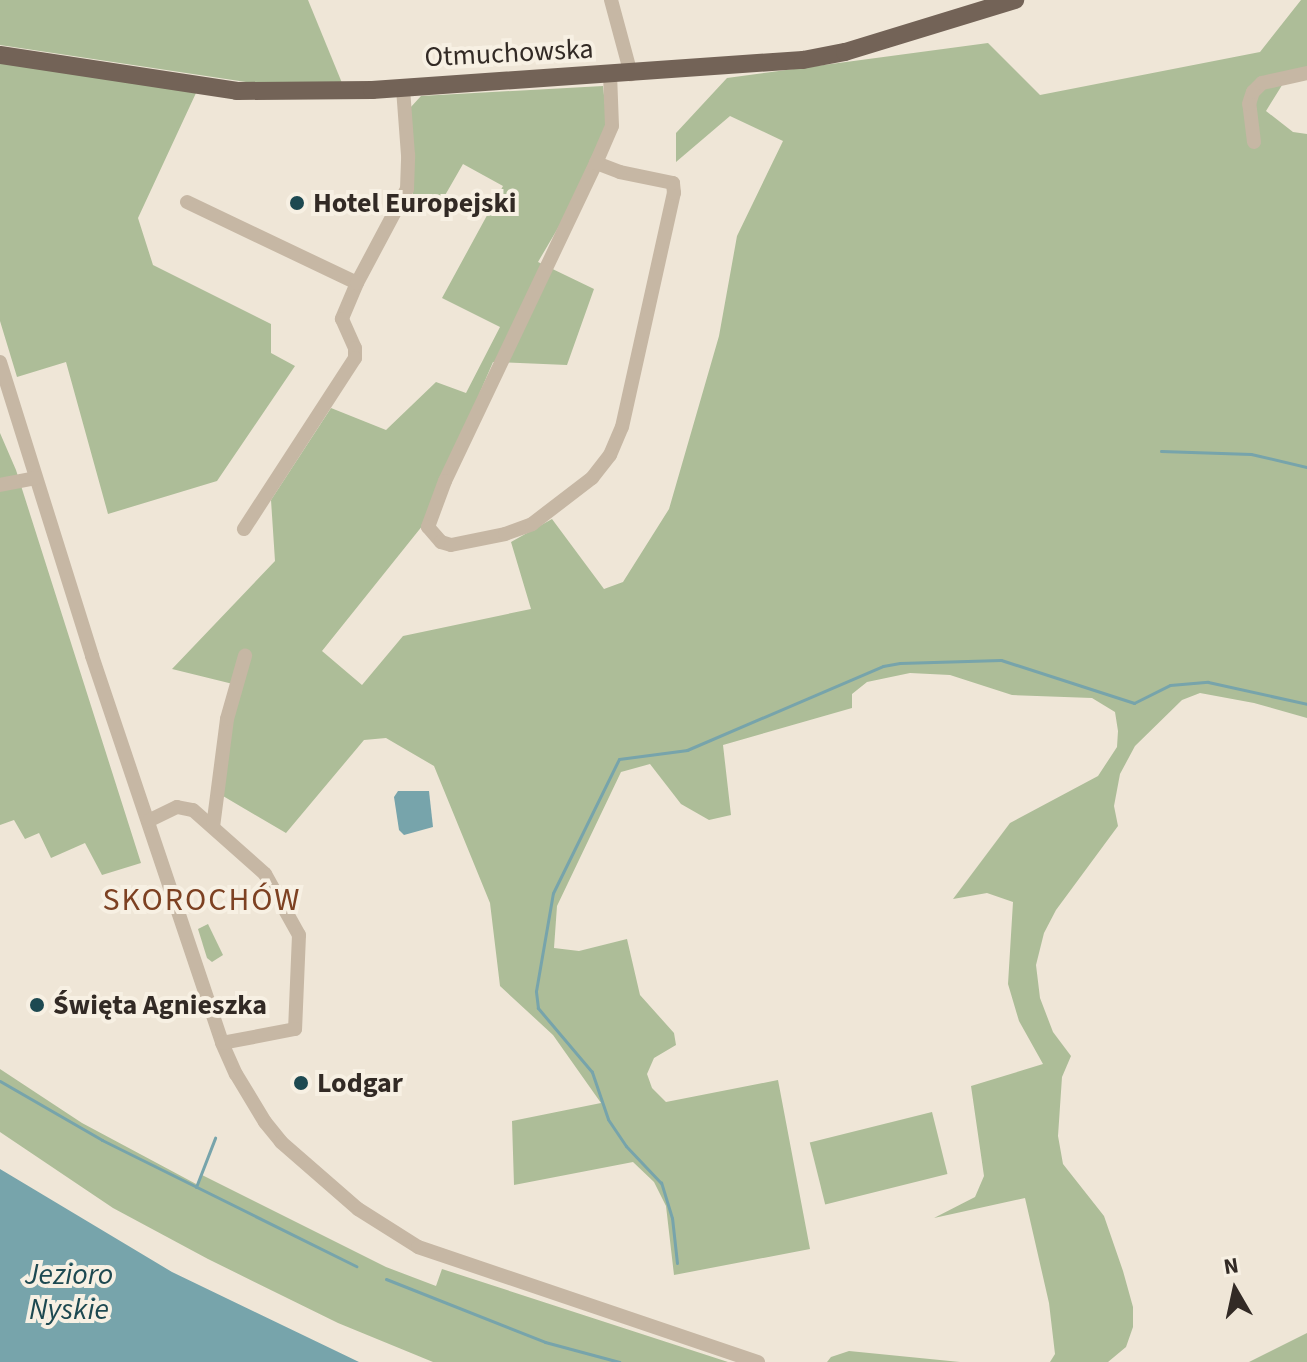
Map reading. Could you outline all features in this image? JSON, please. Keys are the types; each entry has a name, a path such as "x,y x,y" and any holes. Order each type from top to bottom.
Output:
{"main road":[{"name":"Otmuchowska","path":"0,55 237,91 306,93 403,88 631,74 824,56 1015,0"}],"street":[{"path":"611,0 631,74"},
{"path":"1254,142 1249,112 1253,92 1262,83 1307,73"},
{"path":"596,163 620,172 673,183 670,221 622,427 610,455 592,478 532,524 505,534 451,545 441,542 428,527 445,481 612,126 610,75"},
{"path":"244,529 355,358 355,348 342,319 357,283 407,189 403,88"},
{"path":"187,202 357,283"},
{"path":"0,362 35,478 222,1043 247,1094 281,1142 358,1209 394,1234 445,1259 758,1362"},
{"path":"0,485 35,478"},
{"path":"213,827 227,719 245,656"},
{"path":"148,821 184,806 213,827 271,882 299,935 295,1029 222,1043"}],"green space":[{"path":"0,0 308,0 342,83 273,86 0,45"},
{"path":"1301,0 1307,0 1307,76 1284,82 1266,111 1293,132 1307,134 1307,718 1254,703 1200,693 1182,700 1135,746 1120,774 1114,806 1118,826 1056,910 1044,933 1036,965 1040,998 1053,1032 1071,1056 1062,1077 1058,1136 1063,1164 1104,1216 1123,1271 1133,1307 1133,1327 1126,1347 1108,1362 1050,1362 1055,1354 1049,1303 1025,1198 934,1218 975,1197 984,1176 971,1086 1043,1064 1019,1021 1008,984 1013,902 987,893 953,899 1010,823 1098,776 1117,747 1118,731 1115,712 1092,698 1012,695 950,675 910,673 867,682 852,694 852,708 723,745 731,815 709,820 681,804 650,764 621,772 557,906 554,948 579,951 627,939 640,995 674,1033 676,1045 654,1058 647,1074 652,1088 666,1102 778,1080 810,1249 674,1275 666,1206 654,1182 633,1162 514,1185 512,1121 601,1103 553,1035 500,986 490,903 434,766 386,738 364,740 286,833 223,796 237,685 172,669 275,561 271,500 331,408 386,430 436,382 466,393 500,327 442,298 503,186 463,164 436,211 413,198 410,108 421,96 603,86 607,123 565,216 538,262 594,289 567,365 493,362 423,525 322,651 362,685 403,636 531,609 511,542 552,519 604,589 623,582 669,509 719,336 737,236 783,141 730,116 676,162 676,133 727,78 988,43 1040,95 1260,52"},
{"path":"0,62 196,93 138,218 153,265 271,324 271,353 295,366 217,481 108,514 66,362 17,377 0,321"},
{"path":"0,433 16,470 141,863 102,875 85,843 51,858 39,833 25,839 14,820 0,825"},
{"path":"208,924 223,955 212,962 207,958 198,929"},
{"path":"0,1069 82,1123 198,1185 202,1175 386,1267 436,1286 442,1269 728,1362 433,1362 338,1323 208,1259 113,1208 0,1132"},
{"path":"932,1112 947,1174 825,1205 810,1142"},
{"path":"1307,1333 1307,1362 1249,1362"},
{"path":"849,1351 960,1362 827,1362 831,1357"}],"water":[{"path":"398,791 429,791 433,827 404,835 399,830 394,797"},
{"name":"Jezioro Nyskie","path":"0,1169 172,1272 359,1362 0,1362"}],"waterway":[{"path":"1161,451 1251,454 1307,467"},
{"path":"677,1263 672,1218 661,1183 626,1146 608,1119 592,1072 538,1008 536,991 553,893 619,759 687,750 883,666 900,663 1001,660 1134,703 1170,685 1208,682 1307,704"},
{"path":"0,1081 102,1140 356,1266"},
{"path":"196,1187 215,1138"},
{"path":"386,1279 545,1342 619,1362"}],"place":[{"name":"Hotel Europejski","path":"297,203"},
{"name":"Święta Agnieszka","path":"37,1005"},
{"name":"Lodgar","path":"301,1083"}],"district":[{"name":"SKOROCHÓW","path":"202,900"}]}
